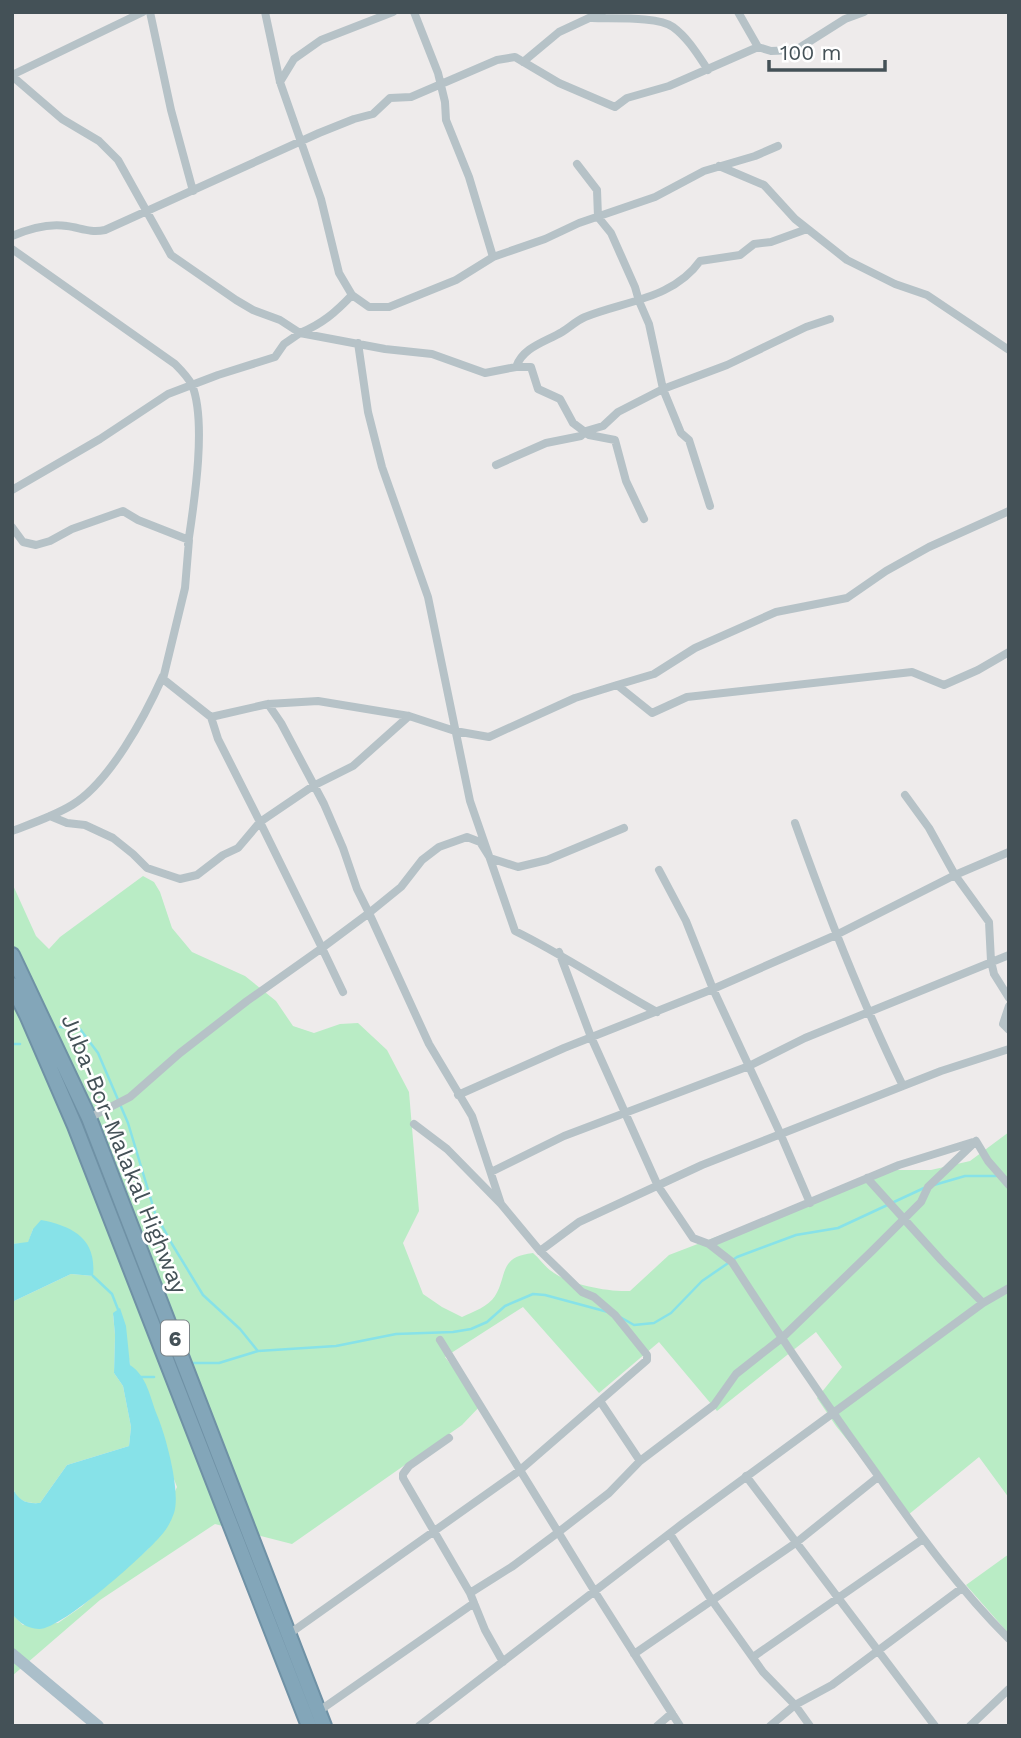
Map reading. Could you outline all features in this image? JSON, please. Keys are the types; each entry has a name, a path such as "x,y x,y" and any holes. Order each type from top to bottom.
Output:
{"highway":[{"name":"Juba-Bor-Malakal Highway","path":"12,955 89,1118 324,1726"},
{"name":"Juba-Bor-Malakal Highway","path":"12,985 75,1126 309,1726"}],"main road":[{"path":"12,1654 98,1726"}],"street":[{"path":"143,12 12,76 62,119 108,150 133,184 172,255 236,300 300,332 386,349 432,354 485,373 531,367 538,389 560,399 573,423 589,435 615,440 626,481 644,519"},
{"path":"150,12 171,110 193,191"},
{"path":"265,12 280,82 321,199 339,273 352,295 369,307 389,307 457,280 493,257 663,194 704,171 755,156 778,146"},
{"path":"280,82 293,59 321,40 393,12"},
{"path":"414,12 441,83 446,120 469,177 493,257"},
{"path":"523,62 559,32 602,12"},
{"path":"738,12 758,47"},
{"path":"12,236 32,228 65,226 91,233 105,230 354,119 373,114 390,98 411,97 497,60 515,57 559,83 615,107 627,98 668,86 758,47 771,51 796,50 845,19 864,12"},
{"path":"592,18 650,20 671,25 688,42 708,70"},
{"path":"578,164 597,190 598,217 611,233 635,287 649,324 663,388 681,433 689,440 710,506"},
{"path":"719,166 764,185 807,229 847,260 895,284 927,295 1009,350"},
{"path":"516,367 519,358 540,342 582,318 639,301 669,288 695,269 700,261 740,255 754,244 771,242 807,229"},
{"path":"12,249 165,356 180,369 191,384 198,416 198,443 189,540 184,588 163,679 211,717 218,739 343,992"},
{"path":"12,490 100,439 168,394 275,357 284,344 334,314 352,295"},
{"path":"496,465 546,443 581,436 586,431 603,426 618,412 663,388 726,365 793,333 830,320"},
{"path":"358,342 368,412 382,467 428,597 470,801 515,930 559,952 613,988 657,1012"},
{"path":"12,527 23,542 36,545 123,511 138,520 189,540"},
{"path":"211,717 268,704 318,701 409,716 455,732 489,737 575,698 654,674 695,648 776,612 847,598 886,571 929,547 1009,511"},
{"path":"12,831 74,804 97,784 151,704 170,659 189,540"},
{"path":"617,685 652,713 687,697 912,672 944,685 1009,652"},
{"path":"268,704 281,723 338,837 356,889 423,1032 472,1116 501,1204"},
{"path":"50,816 66,823 85,825 113,838 133,853 147,869 180,879 197,875 223,855 238,848 260,822 313,786 353,766 409,716"},
{"path":"905,795 929,828 955,875 989,922 991,961 1009,998"},
{"path":"795,823 867,1012 903,1086"},
{"path":"89,1118 130,1097 180,1053 247,1001 369,913 401,887 422,860 439,847 467,837 480,842 491,858 518,867 547,860 624,828"},
{"path":"458,1095 836,935 955,875 1009,852"},
{"path":"659,870 686,921 713,989 810,1203"},
{"path":"559,952 591,1037 658,1186 693,1238 709,1244 732,1262 834,1414 923,1539 962,1588 1009,1639"},
{"path":"491,1172 564,1136 749,1066 805,1038 1009,955"},
{"path":"1009,1006 1003,1024 1009,1030"},
{"path":"540,1251 579,1222 702,1165 941,1070 1009,1049"},
{"path":"289,1634 519,1471 647,1360 647,1355 615,1315 594,1297 582,1292 540,1251 501,1204 447,1149 414,1124"},
{"path":"709,1244 900,1165 976,1141"},
{"path":"976,1141 1009,1185"},
{"path":"470,1592 513,1566 559,1532 608,1493 640,1461 714,1405 736,1374 783,1337 921,1202 928,1187 976,1141"},
{"path":"867,1178 903,1220 984,1303"},
{"path":"419,1726 746,1476 984,1303 1009,1288"},
{"path":"440,1340 680,1726"},
{"path":"600,1401 640,1461"},
{"path":"449,1438 409,1466 403,1474 470,1592 503,1662"},
{"path":"746,1476 935,1726"},
{"path":"634,1654 797,1542 878,1476"},
{"path":"670,1534 711,1599 763,1672 795,1705 810,1726"},
{"path":"753,1657 923,1539"},
{"path":"770,1726 795,1705 832,1685 962,1588"},
{"path":"318,1711 474,1603"},
{"path":"970,1726 1009,1689"},
{"path":"657,1726 672,1713"}],"green space":[{"path":"143,876 154,882 172,928 192,952 245,976 276,1001 293,1026 314,1033 340,1024 358,1023 387,1050 409,1092 419,1211 403,1243 423,1294 462,1317 492,1300 509,1263 522,1255 533,1253 551,1271 570,1281 601,1289 630,1291 669,1255 890,1170 931,1170 970,1161 1009,1132 1009,1498 979,1457 908,1515 836,1426 817,1398 842,1367 816,1332 717,1411 659,1342 599,1393 523,1307 445,1357 482,1404 462,1425 292,1544 215,1524 100,1600 12,1676 12,1614 23,1625 58,1623 81,1607 148,1549 177,1487 113,1314 114,1373 123,1386 131,1427 129,1446 67,1465 40,1503 19,1498 13,1485 12,1302 71,1274 93,1276 33,1229 28,1243 12,1244 12,883 36,936 49,949 60,937"},
{"path":"1009,1554 1009,1634 966,1585"}],"water":[{"path":"41,1220 63,1226 80,1236 91,1252 93,1276 71,1274 12,1302 12,1244 28,1242 33,1229"},
{"path":"120,1308 126,1326 130,1365 147,1387 168,1450 176,1492 174,1513 167,1528 155,1542 124,1572 84,1604 50,1626 30,1628 12,1614 12,1487 23,1500 40,1503 67,1465 129,1446 131,1427 123,1386 114,1373 113,1313"}],"waterway":[{"path":"60,1027 80,1029 98,1053 128,1123 155,1213 203,1295 240,1329 257,1350"},
{"path":"12,1044 20,1044"},
{"path":"934,1185 965,1176 996,1176"},
{"path":"620,1317 634,1325 654,1323 671,1313 702,1281 737,1257 796,1235 838,1228 924,1188"},
{"path":"93,1276 112,1294 119,1312"},
{"path":"193,1363 219,1363 258,1351 336,1346 396,1334 471,1329 487,1322 505,1306 533,1294 608,1312"},
{"path":"140,1377 154,1377"}]}
